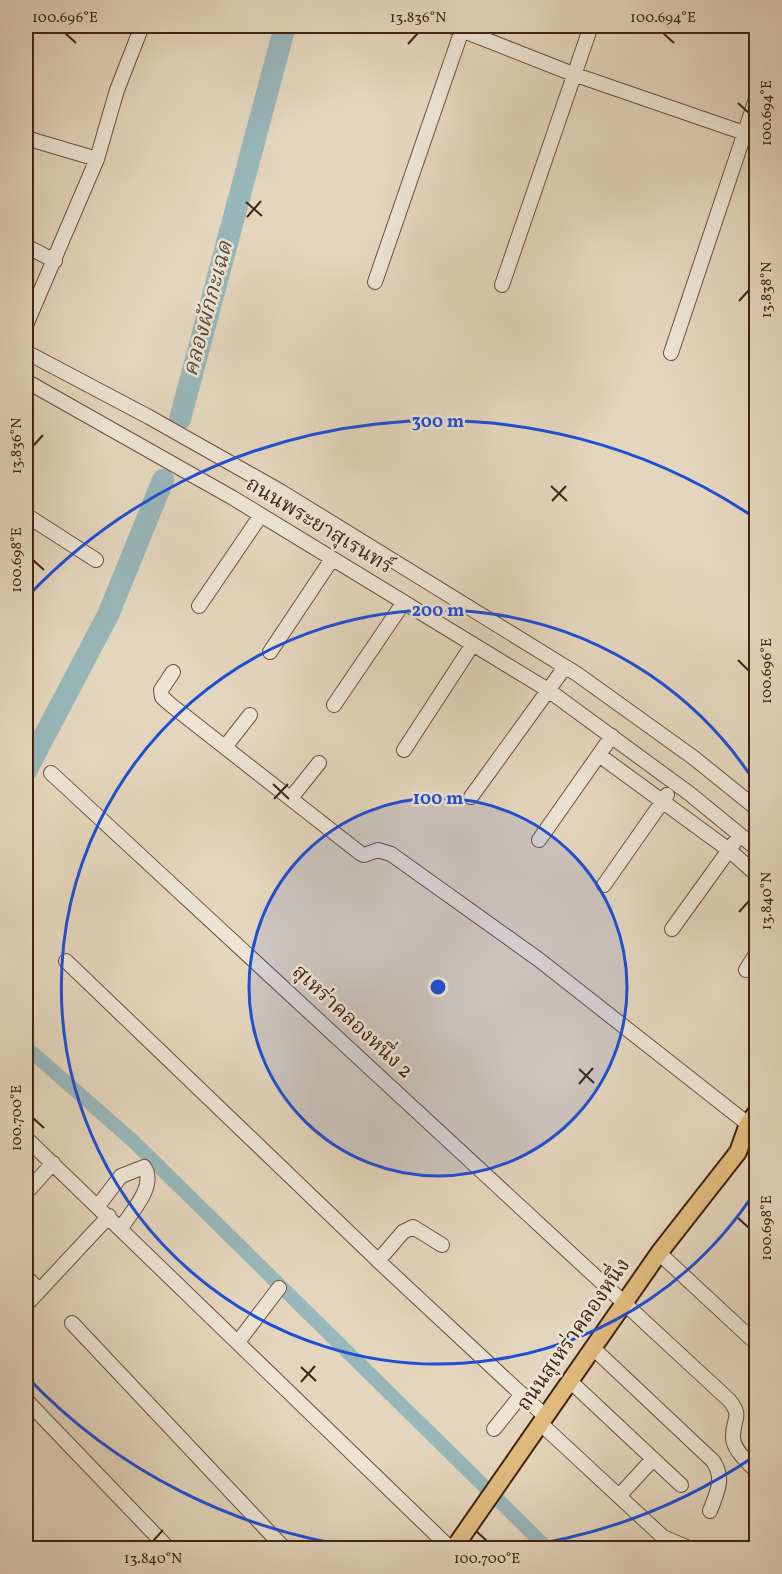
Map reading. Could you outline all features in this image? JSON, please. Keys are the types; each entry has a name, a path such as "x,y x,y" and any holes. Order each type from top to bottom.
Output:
{"main road":[{"name":"ถนนสุเหร่าคลองหนึ่ง","path":"452,1548 660,1252 738,1152 754,1125"}],"street":[{"path":"26,326 97,159 117,90 142,26"},
{"path":"502,285 591,26"},
{"path":"375,282 457,28 573,74 751,135"},
{"path":"671,353 751,135 756,99"},
{"path":"26,138 97,159"},
{"path":"26,246 55,261"},
{"name":"ถนนพระยาสุเรนทร์","path":"26,352 140,412 280,491 566,667 694,758 756,808"},
{"name":"ถนนพระยาสุเรนทร์","path":"26,381 261,515 548,690 674,783 756,848"},
{"path":"26,515 96,560"},
{"path":"199,606 261,515"},
{"path":"270,652 332,559"},
{"path":"334,705 404,602"},
{"path":"404,750 473,645"},
{"path":"471,797 566,667"},
{"path":"173,672 162,685 162,697 360,853 364,855 383,850 399,858 538,958 754,1125"},
{"path":"225,747 250,715"},
{"path":"539,840 612,736"},
{"path":"598,754 729,850 756,874"},
{"path":"291,798 319,763"},
{"name":"สุเหร่าคลองหนึ่ง 2","path":"51,773 625,1302 736,1409 737,1416 732,1437 742,1456 756,1471"},
{"path":"604,885 664,801 674,783"},
{"path":"672,929 741,834"},
{"path":"746,970 756,954"},
{"path":"66,961 378,1261 522,1394 543,1419 620,1495 659,1543 689,1548"},
{"path":"26,1138 452,1548"},
{"path":"26,1193 52,1163"},
{"path":"98,1206 121,1176 144,1167 147,1172 147,1187 121,1228"},
{"path":"26,1305 109,1216"},
{"path":"378,1261 404,1232 413,1227 442,1245"},
{"path":"660,1252 756,1344"},
{"path":"26,1277 39,1290"},
{"path":"238,1342 279,1288"},
{"path":"72,1323 285,1548"},
{"path":"593,1348 713,1461 720,1476 720,1484 710,1511"},
{"path":"570,1381 681,1485"},
{"path":"494,1429 522,1394"},
{"path":"26,1400 168,1548"},
{"path":"620,1495 653,1459"}],"waterway":[{"name":"คลองผักกะเฉด","path":"180,419 285,26"},
{"name":"คลองผักกะเฉด","path":"26,771 108,615 163,480"},
{"path":"26,1047 133,1141 547,1548"}]}
